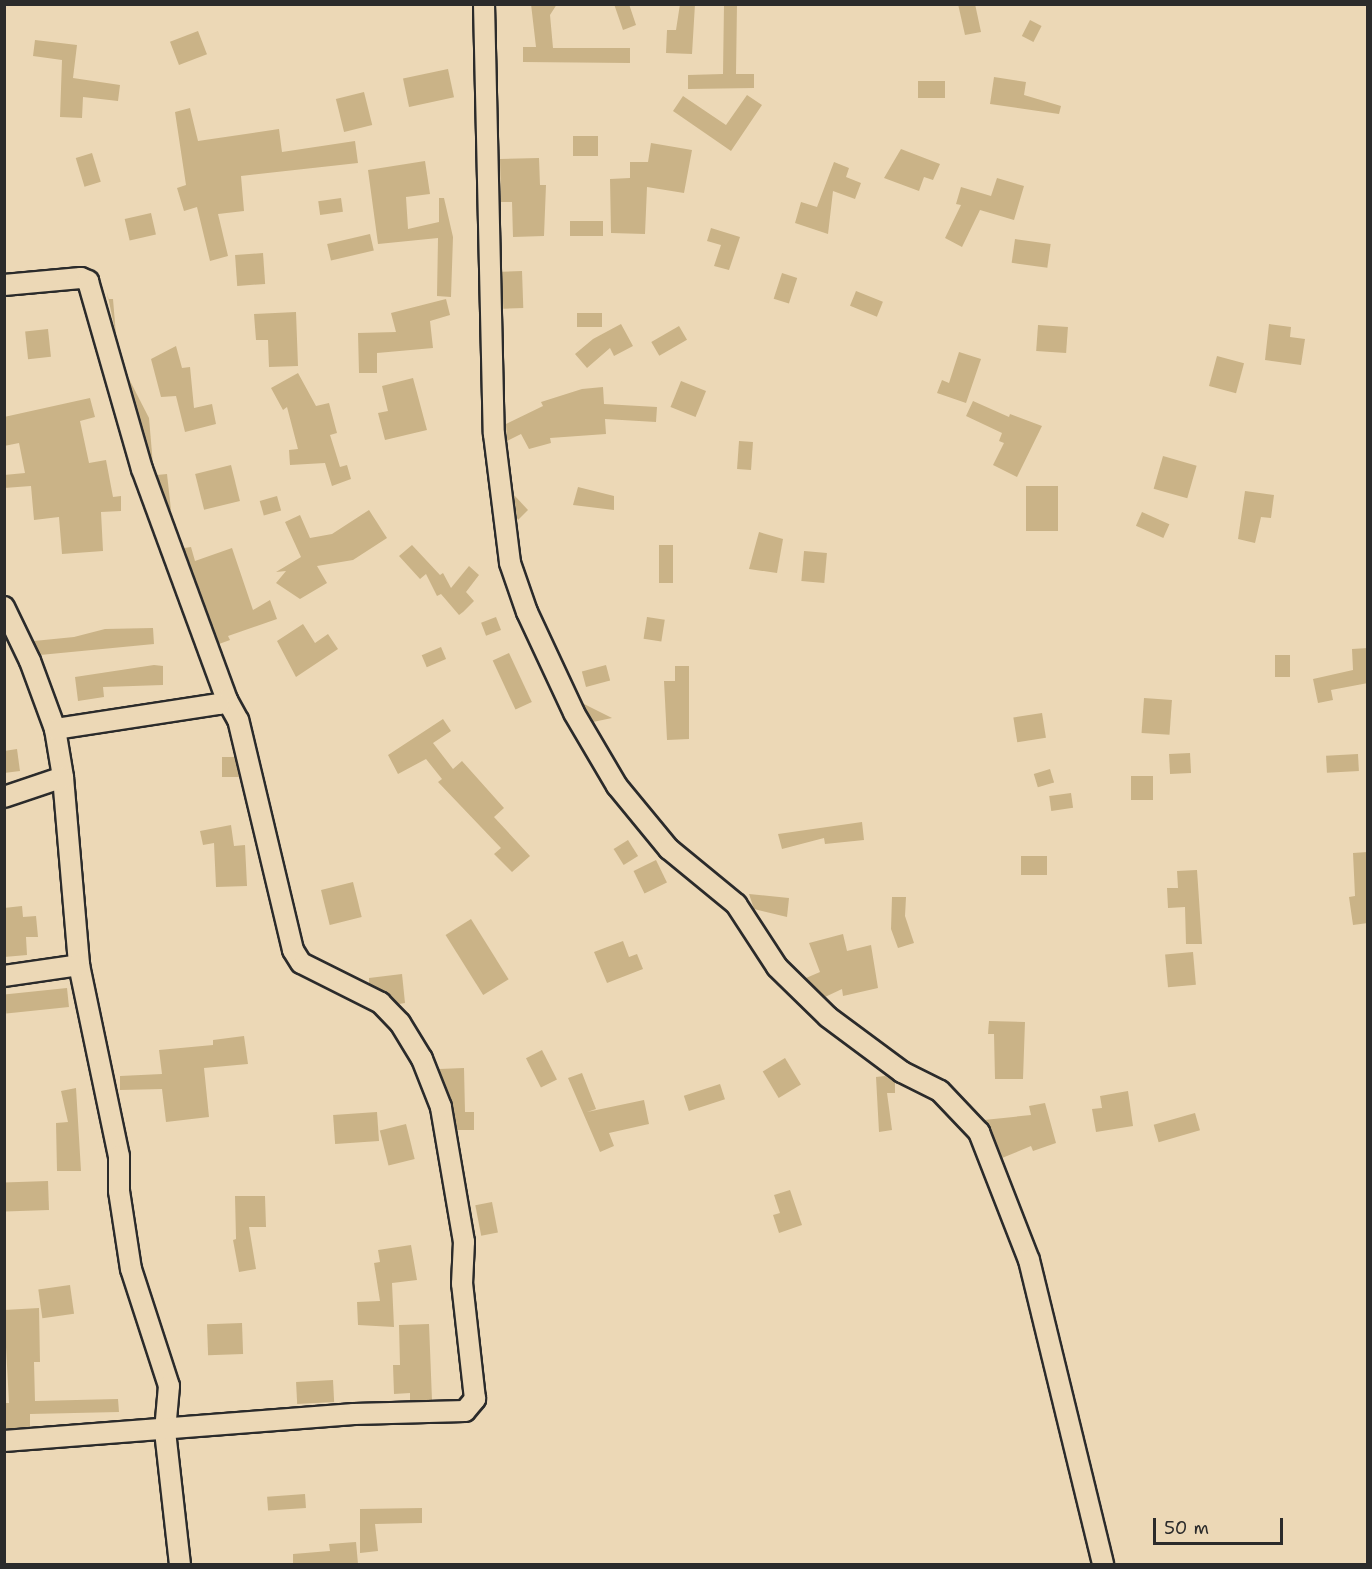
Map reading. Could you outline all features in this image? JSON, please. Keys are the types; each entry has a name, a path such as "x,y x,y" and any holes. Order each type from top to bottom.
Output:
{"street":[{"path":"484,4 494,434 510,563 527,612 574,713 617,786 669,849 736,904 777,967 828,1017 902,1072 940,1091 979,1131 1029,1260 1103,1564"},
{"path":"4,285 81,278 88,281 142,469 227,700 238,720 293,950 301,963 381,1003 400,1023 422,1059 441,1107 464,1242 462,1284 476,1399 465,1411 354,1414 165,1431 4,1441"},
{"path":"4,607 30,661 55,729 63,777 79,965 119,1156 119,1191 131,1269 169,1386 165,1431 180,1564"},
{"path":"55,729 219,704 227,700"},
{"path":"4,797 63,777"},
{"path":"4,976 79,965"}],"building":[{"path":"531,4 557,4 550,15 553,48 630,48 630,63 523,62 523,47 536,47"},
{"path":"614,4 629,4 636,25 623,30"},
{"path":"680,4 695,4 692,54 666,53 667,30 676,30"},
{"path":"724,4 737,4 736,74 754,74 754,88 688,89 688,75 723,74"},
{"path":"958,4 975,4 981,32 965,35"},
{"path":"1030,20 1042,26 1033,42 1022,36"},
{"path":"198,31 207,54 179,65 170,42"},
{"path":"35,40 77,45 73,78 120,85 118,101 83,97 82,118 60,117 62,60 33,56"},
{"path":"448,69 454,97 409,107 403,79"},
{"path":"994,77 1026,82 1024,95 1061,106 1059,114 990,104"},
{"path":"918,81 945,81 945,98 918,98"},
{"path":"364,92 372,125 344,132 336,99"},
{"path":"747,95 762,105 731,151 673,111 683,96 726,125"},
{"path":"190,108 198,141 279,129 282,152 355,141 358,163 241,176 244,211 218,214 228,256 210,261 197,207 184,211 177,188 186,185 175,112"},
{"path":"573,136 598,136 598,156 573,156"},
{"path":"651,143 692,150 684,193 647,187 645,234 611,233 610,179 630,178 630,162 648,162"},
{"path":"901,149 940,164 933,180 924,177 919,191 884,178"},
{"path":"92,153 101,182 85,187 76,158"},
{"path":"539,158 540,185 546,185 544,236 513,237 512,202 501,202 500,159"},
{"path":"425,161 430,194 406,197 408,229 439,222 439,198 444,198 453,237 451,297 437,296 438,238 378,244 368,170"},
{"path":"834,162 849,168 846,177 861,183 855,199 833,191 828,234 795,223 801,202 817,207"},
{"path":"997,178 1024,186 1014,220 980,210 962,247 945,238 961,205 956,204 961,187 991,196"},
{"path":"341,198 343,212 320,215 318,201"},
{"path":"151,213 156,234 130,241 125,219"},
{"path":"570,221 603,221 603,236 570,236"},
{"path":"711,228 740,237 729,270 714,266 721,245 707,241"},
{"path":"370,234 374,251 331,260 327,244"},
{"path":"1015,239 1051,244 1047,268 1012,263"},
{"path":"263,253 265,284 237,286 235,255"},
{"path":"522,271 523,308 503,309 502,272"},
{"path":"782,273 797,278 789,304 774,299"},
{"path":"856,291 883,302 877,317 850,306"},
{"path":"108,299 113,299 116,335"},
{"path":"446,299 450,315 430,321 433,348 377,353 377,373 359,373 358,333 396,332 391,313"},
{"path":"296,312 298,366 269,367 268,340 256,340 254,314"},
{"path":"577,313 602,313 602,327 577,327"},
{"path":"621,324 633,346 614,356 610,348 587,368 575,354 593,339"},
{"path":"1269,324 1291,327 1290,337 1305,339 1301,365 1265,360"},
{"path":"1038,325 1068,327 1066,353 1036,351"},
{"path":"679,326 687,340 659,356 651,342"},
{"path":"48,329 51,357 28,359 25,331"},
{"path":"176,346 182,368 190,367 194,408 212,404 216,424 185,432 176,396 161,397 151,359"},
{"path":"959,352 981,359 966,403 937,393 942,380 949,383"},
{"path":"1217,356 1244,363 1236,393 1209,386"},
{"path":"298,373 316,406 329,403 337,433 330,435 340,467 347,465 351,479 332,486 325,463 290,465 289,450 298,449 287,407 283,410 271,388"},
{"path":"128,377 149,418 153,465"},
{"path":"413,378 427,430 385,440 378,413 388,411 382,386"},
{"path":"681,381 706,391 696,417 671,407"},
{"path":"603,387 604,404 657,407 656,422 605,419 606,434 550,438 551,443 529,449 521,434 507,441 506,424 543,406 541,402 582,389"},
{"path":"90,398 95,417 80,421 89,463 106,460 113,497 121,496 121,511 101,512 103,551 62,554 59,517 34,520 31,486 4,488 4,475 25,473 19,443 4,446 4,417"},
{"path":"973,401 1009,417 1010,414 1042,426 1017,477 993,465 1004,443 999,441 1002,433 966,416"},
{"path":"739,441 753,442 751,470 737,469"},
{"path":"1163,456 1197,466 1187,498 1154,489"},
{"path":"231,465 240,501 204,510 195,474"},
{"path":"167,474 171,510 157,475"},
{"path":"1026,486 1058,486 1058,531 1026,531"},
{"path":"578,487 614,496 614,510 573,505"},
{"path":"1245,491 1274,495 1271,518 1261,517 1255,543 1238,539"},
{"path":"514,495 528,510 518,520 517,518"},
{"path":"277,496 281,510 264,515 260,501"},
{"path":"369,510 387,538 353,560 317,566 327,583 300,599 276,583 286,571 276,572 301,557 285,522 300,515 310,538 332,534"},
{"path":"1142,512 1169,524 1163,538 1136,526"},
{"path":"759,532 783,539 777,573 749,569"},
{"path":"412,545 440,575 443,573 451,588 469,566 479,575 466,592 474,601 459,615 441,594 437,596 426,574 420,579 399,556"},
{"path":"659,545 673,545 673,583 659,583"},
{"path":"191,547 195,561 232,548 253,610 270,600 277,619 228,636 230,640 219,644 184,548"},
{"path":"804,551 827,553 824,583 801,581"},
{"path":"496,617 501,630 486,636 481,623"},
{"path":"647,617 665,620 661,642 644,639"},
{"path":"303,624 315,643 328,634 338,649 296,677 277,641"},
{"path":"153,628 154,644 40,655 34,641 74,637 105,629"},
{"path":"441,647 446,659 427,667 422,655"},
{"path":"1368,648 1368,683 1331,690 1333,700 1318,703 1313,679 1353,670 1352,649"},
{"path":"509,653 532,702 516,710 493,661"},
{"path":"1275,655 1290,655 1290,677 1275,677"},
{"path":"154,665 163,666 163,685 103,687 104,697 78,701 75,677"},
{"path":"606,665 610,680 586,687 582,671"},
{"path":"675,666 689,666 689,739 667,740 664,681 675,681"},
{"path":"1144,698 1172,700 1169,735 1142,733"},
{"path":"582,703 612,718 593,722"},
{"path":"1042,713 1046,738 1017,742 1013,718"},
{"path":"443,719 451,731 433,743 453,769 462,761 504,808 494,817 530,856 512,872 494,854 501,848 438,782 442,779 426,759 398,774 388,755"},
{"path":"17,749 20,771 4,773 4,751"},
{"path":"1190,753 1191,773 1170,774 1169,754"},
{"path":"1358,754 1359,771 1327,773 1326,756"},
{"path":"222,757 235,757 239,777 222,777"},
{"path":"1050,769 1054,782 1038,787 1034,774"},
{"path":"1131,776 1153,776 1153,800 1131,800"},
{"path":"1071,793 1073,808 1051,811 1049,796"},
{"path":"862,822 864,840 825,844 824,838 782,849 778,834"},
{"path":"231,825 234,846 245,845 247,886 216,887 214,843 203,845 200,831"},
{"path":"628,840 638,856 624,865 614,849"},
{"path":"1368,852 1368,923 1353,925 1349,897 1355,896 1353,853"},
{"path":"1021,856 1047,856 1047,875 1021,875"},
{"path":"656,860 667,882 644,893 634,871"},
{"path":"1197,870 1202,944 1186,944 1185,907 1168,908 1167,888 1178,888 1177,871"},
{"path":"353,882 362,917 330,925 321,890"},
{"path":"749,894 789,898 787,917 754,909"},
{"path":"892,897 906,897 905,916 914,943 898,948 891,929"},
{"path":"22,906 23,917 36,916 38,937 26,937 27,955 4,957 4,908"},
{"path":"471,919 509,979 483,995 446,935"},
{"path":"843,934 847,951 871,945 878,988 843,996 842,989 825,997 806,978 820,972 809,943"},
{"path":"623,941 629,957 637,954 643,969 607,983 594,952"},
{"path":"1193,952 1196,985 1168,987 1165,954"},
{"path":"402,974 405,1003 399,1004 369,984 369,978"},
{"path":"67,988 69,1007 6,1013 4,995"},
{"path":"989,1021 1025,1022 1023,1079 995,1079 994,1034 988,1034"},
{"path":"244,1036 248,1064 204,1068 209,1117 166,1122 162,1089 120,1090 120,1076 162,1074 159,1050 213,1045 213,1040"},
{"path":"542,1050 557,1079 541,1088 526,1058"},
{"path":"785,1058 801,1085 779,1098 763,1071"},
{"path":"464,1068 465,1112 474,1112 474,1130 457,1130 452,1103 439,1069"},
{"path":"582,1073 596,1109 587,1112 644,1100 649,1124 609,1133 614,1146 600,1152 568,1078"},
{"path":"885,1076 895,1082 895,1093 887,1093 892,1130 879,1132 876,1077"},
{"path":"720,1084 725,1099 689,1111 684,1096"},
{"path":"76,1088 81,1171 57,1171 56,1123 68,1122 61,1091"},
{"path":"1128,1091 1133,1126 1096,1132 1092,1109 1102,1108 1100,1096"},
{"path":"1045,1103 1056,1143 1033,1151 1031,1146 1002,1158 984,1120 1031,1115 1029,1106"},
{"path":"377,1112 379,1141 335,1144 333,1115"},
{"path":"1195,1113 1200,1130 1159,1142 1154,1125"},
{"path":"406,1124 415,1159 389,1165 380,1131"},
{"path":"48,1181 49,1210 5,1212 4,1183"},
{"path":"790,1190 802,1225 779,1233 773,1215 780,1213 774,1195"},
{"path":"235,1196 265,1196 266,1227 249,1227 256,1269 239,1272 233,1240 236,1239"},
{"path":"492,1202 498,1232 481,1236 475,1205"},
{"path":"411,1245 417,1280 392,1283 394,1327 358,1325 357,1302 380,1301 374,1263 380,1262 378,1250"},
{"path":"70,1285 74,1314 42,1318 38,1289"},
{"path":"39,1308 40,1362 34,1362 35,1401 118,1399 119,1412 30,1414 30,1427 4,1429 4,1403 9,1403 4,1310"},
{"path":"242,1323 243,1354 208,1355 207,1324"},
{"path":"429,1324 432,1400 410,1400 410,1393 394,1394 393,1365 400,1365 399,1325"},
{"path":"333,1380 334,1402 297,1404 296,1382"},
{"path":"305,1494 306,1508 268,1511 267,1497"},
{"path":"422,1508 422,1523 375,1524 378,1551 360,1553 360,1509"},
{"path":"356,1542 358,1564 293,1564 293,1554 330,1551 329,1544"}]}
